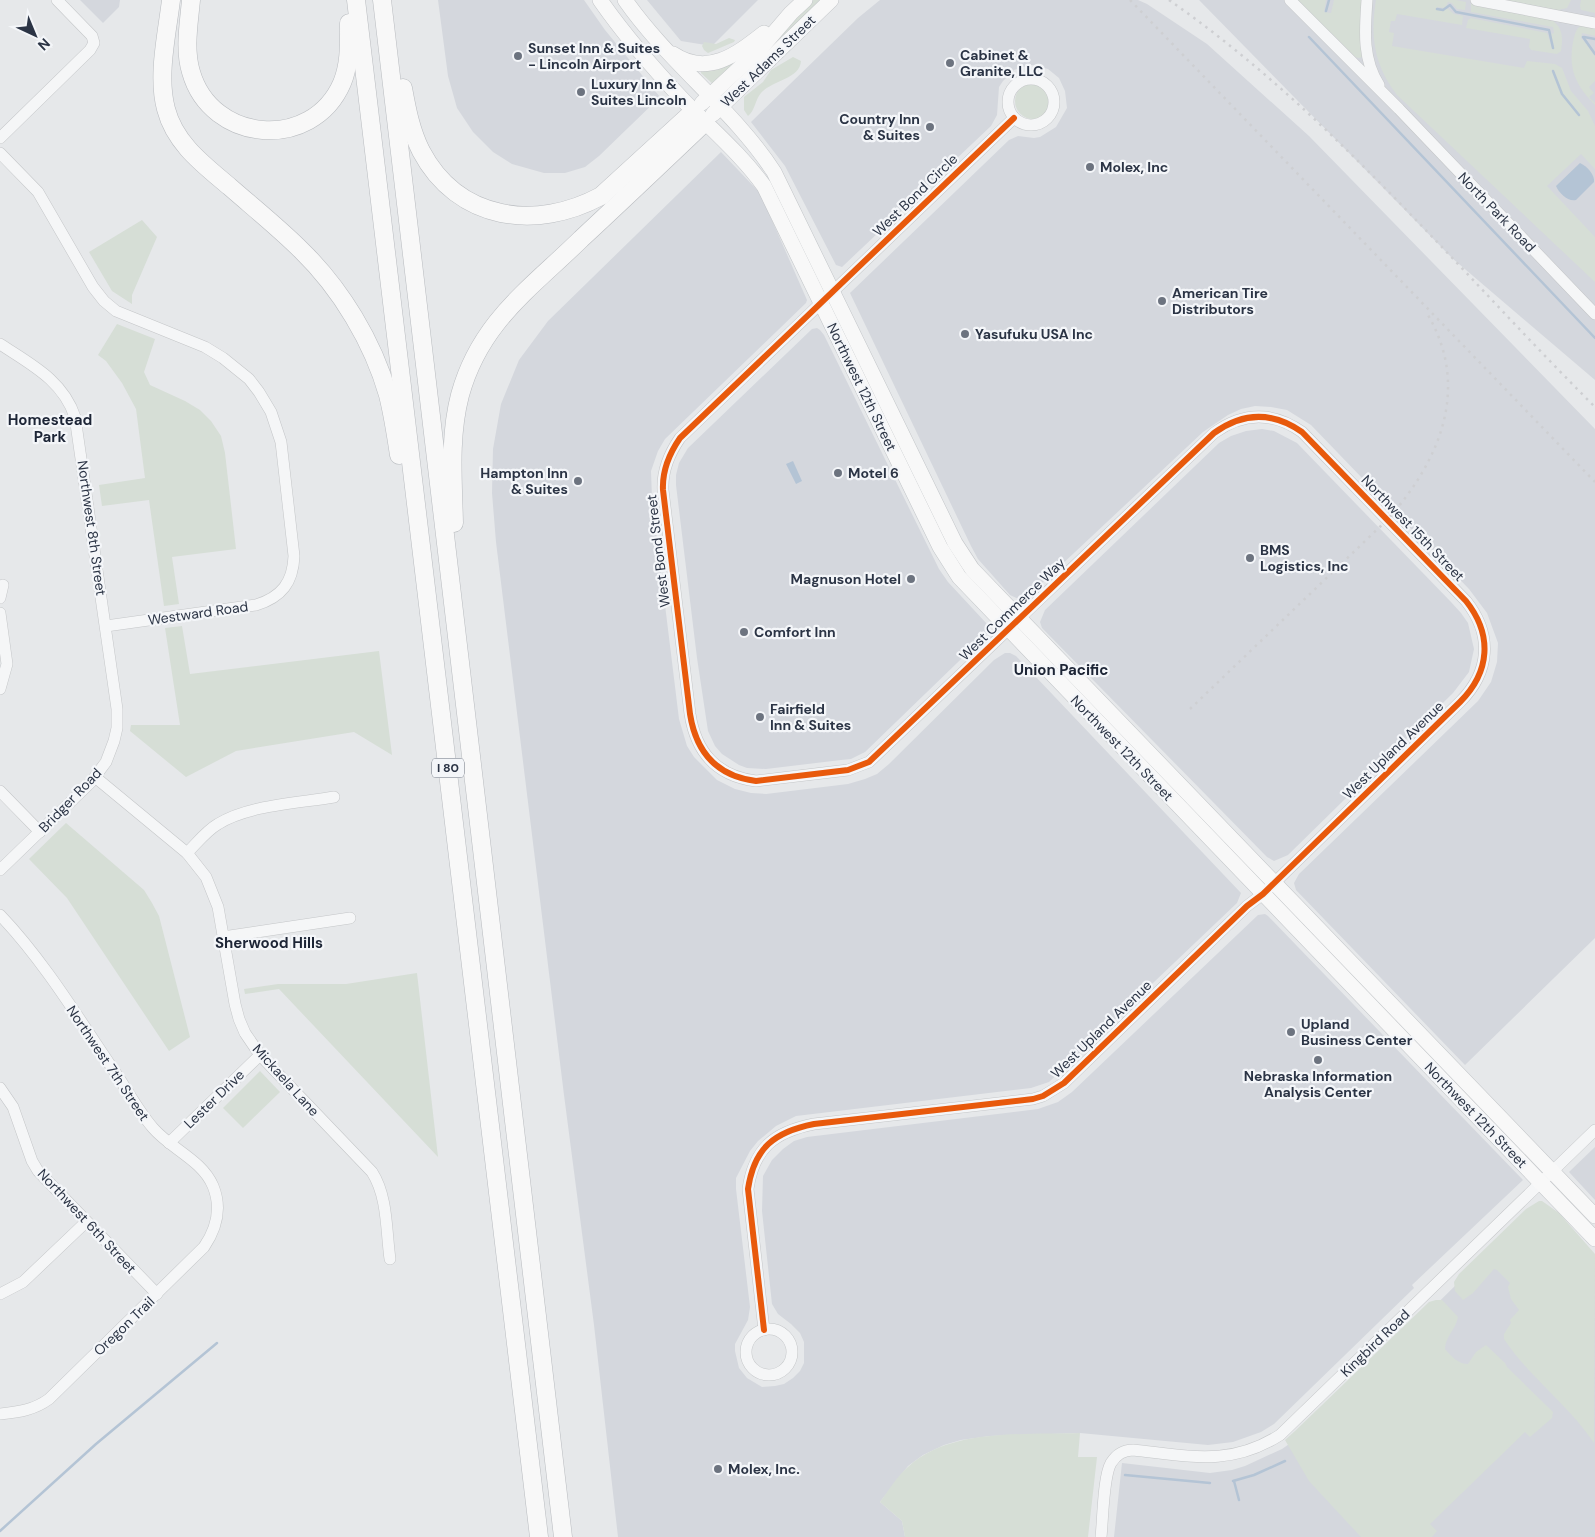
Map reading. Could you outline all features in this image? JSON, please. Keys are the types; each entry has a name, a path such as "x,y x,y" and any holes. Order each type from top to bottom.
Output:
{"highway":[{"path":"171,0 162,82 166,110 177,135 193,155 287,237 315,265 350,311 382,377 392,416 436,662"},
{"path":"191,0 188,57 190,72 202,95 218,112 238,124 259,130 272,131 283,130 306,122 323,110 338,92 346,74 349,53 349,0"},
{"name":"I 80","path":"356,0 539,1537"},
{"path":"384,0 409,120 429,165 449,186 470,201 493,211 508,215 543,216 587,203 601,196 699,116"},
{"name":"I 80","path":"384,0 563,1537"},
{"path":"460,656 452,444 460,394 468,371 478,350 504,312 699,116"}],"main road":[{"name":"Northwest 12th Street","path":"600,0 630,42 750,168 764,186 948,560 967,587 1595,1239"},
{"name":"Northwest 12th Street","path":"626,0 660,45 754,145 774,172 959,550 980,578 1595,1216"},
{"name":"West Adams Street","path":"714,102 791,13 805,0"},
{"name":"West Adams Street","path":"699,116 831,0"},
{"path":"660,45 682,60 694,64 716,62 746,47 791,13"}],"street":[{"path":"0,138 90,50 94,43 92,36 57,0"},
{"name":"North Park Road","path":"1290,0 1399,109 1595,314"},
{"name":"North Park Road","path":"1367,0 1365,38 1370,66 1382,89 1399,109"},
{"path":"1476,0 1595,23"},
{"path":"1025,79 1037,79 1047,85 1054,98 1052,112 1047,118 1041,122 1027,125 1014,118 1008,104 1008,96 1018,82 1025,79"},
{"name":"West Bond Circle","path":"833,292 1014,118"},
{"name":"Westward Road","path":"0,153 38,192 98,294 108,305 125,315 212,351 238,368 264,398 281,442 294,556 290,579 284,587 272,599 256,605 106,626"},
{"name":"West Bond Street","path":"728,773 713,763 703,751 692,728 663,490 663,474 669,455 680,438 833,292"},
{"name":"Northwest 8th Street","path":"0,344 50,378 64,393 73,410 78,428 106,626"},
{"name":"West Commerce Way","path":"728,773 744,779 761,780 848,770 864,765 880,754 1214,433 1237,420 1258,417 1281,420 1294,426"},
{"name":"Northwest 15th Street","path":"1294,426 1309,438 1471,607 1482,631 1484,644 1483,663"},
{"path":"0,598 3,585"},
{"path":"0,613 8,664 0,689"},
{"name":"Bridger Road","path":"0,870 95,778 110,752 117,724 116,701 106,626"},
{"name":"West Upland Avenue","path":"764,1330 748,1189 754,1163 769,1143 789,1130 814,1124 1033,1099 1043,1096 1064,1083 1247,906 1263,894 1466,696 1477,680 1483,663"},
{"name":"Mickaela Lane","path":"95,778 187,852 206,877 218,907 235,1004 245,1034 260,1055 372,1172 381,1190 385,1238 390,1260"},
{"path":"0,791 40,832"},
{"path":"187,852 207,832 230,817 253,810 334,797"},
{"name":"Northwest 7th Street","path":"0,915 28,946 152,1127 206,1175 212,1184 218,1206"},
{"path":"223,937 350,918"},
{"name":"Lester Drive","path":"169,1143 260,1055"},
{"name":"Northwest 6th Street","path":"0,1088 13,1107 32,1160 38,1171 157,1294"},
{"name":"Kingbird Road","path":"1101,1537 1107,1471 1114,1458 1124,1452 1133,1450 1217,1458 1249,1451 1270,1441 1290,1426 1595,1130"},
{"name":"Oregon Trail","path":"0,1414 29,1410 49,1399 207,1243 215,1228 218,1206"},
{"path":"0,1294 23,1282 86,1222"},
{"path":"772,1329 786,1336 792,1350 788,1365 782,1371 775,1374 760,1373 754,1369 747,1357 746,1349 752,1336 764,1330 772,1329"}],"shaded area":[{"path":"80,0 120,0 119,7 103,23"},
{"path":"438,0 584,0 605,30 660,97 599,156 585,167 565,173 544,173 512,164 493,152 473,132 457,108 448,76"},
{"path":"647,0 758,0 712,46 681,41"},
{"path":"812,0 824,0 727,91 726,90"},
{"path":"880,0 1138,0 1147,4 1207,44 1309,136 1595,429 1595,938 1465,1065 1296,890 1294,883 1299,874 1478,701 1491,682 1497,662 1498,643 1487,613 1469,589 1311,425 1287,410 1255,406 1241,409 1228,415 1203,432 1026,598 1021,600 1010,595 978,559 971,546 850,293 1009,140 1018,136 1040,137 1056,127 1067,108 1065,91 1059,78 1048,69 1032,65 1014,70 999,87 997,115 991,126 842,267 836,265 785,166 751,122 858,18"},
{"path":"1199,0 1595,0 1595,380 1452,258"},
{"path":"1298,0 1326,0 1324,12 1331,13 1334,0 1363,0 1362,57 1354,57"},
{"path":"1376,0 1456,0 1466,2 1465,10 1457,9 1452,3 1448,2 1445,8 1437,7 1437,10 1448,9 1454,14 1463,16 1462,25 1397,14 1395,21 1391,21 1389,32 1394,33 1392,46 1524,68 1527,61 1555,64 1562,68 1571,91 1588,111 1595,126 1595,169 1581,154 1547,186 1595,237 1595,282 1397,95 1383,73 1376,50 1374,13"},
{"path":"1505,0 1571,0 1567,8 1558,10"},
{"path":"1581,0 1595,0 1595,13 1581,10"},
{"path":"1471,3 1552,20 1558,26 1561,34 1561,51 1557,54 1531,50 1529,47 1530,39 1466,28 1468,20 1471,18 1547,33 1552,47 1554,47 1551,34 1554,33 1553,27 1471,12"},
{"path":"1582,25 1595,27 1595,36 1582,33 1581,39 1595,56 1595,81 1589,87 1594,93 1589,97 1595,105 1578,84 1573,69 1573,42 1577,30"},
{"path":"729,38 735,40 734,42 708,53 702,46 704,42 716,44"},
{"path":"793,57 801,61 796,72 771,85 761,93 748,116 744,110 744,97 763,82 771,70"},
{"path":"732,63 734,65 714,85 701,73 701,71"},
{"path":"1033,83 1040,84 1046,88 1050,94 1050,108 1046,114 1040,118 1033,119 1026,118 1020,114 1016,108 1015,101 1016,94 1020,88 1026,84"},
{"path":"721,152 760,193 807,300 665,439 658,451 651,471 652,499 679,719 687,746 694,757 717,780 735,789 751,793 766,794 848,784 865,779 877,774 889,764 994,660 1005,653 1010,653 1016,656 1241,893 1237,903 1049,1082 1031,1088 796,1116 776,1126 758,1141 750,1151 736,1178 750,1307 748,1320 735,1344 739,1368 747,1378 762,1387 775,1386 784,1384 793,1378 800,1371 804,1363 804,1342 800,1333 778,1314 772,1304 762,1211 763,1176 772,1160 783,1149 794,1141 807,1137 1038,1109 1058,1102 1072,1092 1258,915 1265,914 1268,916 1523,1180 1412,1285 1414,1288 1274,1424 1261,1432 1233,1442 1208,1445 1080,1433 990,1436 961,1440 944,1445 923,1455 908,1466 880,1502 902,1521 905,1537 618,1537 594,1325 496,542 492,493 493,449 501,404 519,360 548,321"},
{"path":"142,220 157,237 132,295 132,304 112,291 89,252"},
{"path":"117,324 155,339 144,372 150,385 200,410 211,421 221,436 225,453 236,549 172,557 179,604 164,606 149,500 102,506 99,485 145,478 136,409 122,383 106,361 98,355"},
{"path":"817,328 824,335 939,569 948,582 987,624 987,634 865,752 851,759 766,769 747,768 722,754 715,746 708,731 697,658 676,475 679,463 688,448 812,329"},
{"path":"1262,429 1274,431 1297,443 1451,602 1468,623 1474,649 1469,672 1453,693 1288,855 1274,861 1267,857 1042,628 1040,622 1045,610 1219,443 1231,436 1246,431"},
{"path":"182,626 190,674 379,651 392,755 354,732 236,751 186,777 130,731 131,725 180,725 165,628"},
{"path":"66,823 144,890 159,916 190,1037 169,1051 67,898 29,859"},
{"path":"417,973 438,1157 279,989 245,994 244,989 278,984 346,984"},
{"path":"260,1071 280,1092 243,1128 223,1108"},
{"path":"1595,1147 1595,1200 1569,1172"},
{"path":"1541,1201 1595,1257 1595,1537 1114,1537 1122,1463 1210,1473 1245,1466 1282,1449 1308,1431"},
{"path":"1542,1201 1559,1213 1595,1254 1594,1443 1573,1416 1514,1353 1504,1339 1504,1334 1511,1323 1510,1320 1519,1310 1511,1299 1508,1287 1510,1283 1494,1269 1473,1293 1463,1300 1455,1291 1454,1282 1459,1274 1526,1209"},
{"path":"1442,1300 1458,1317 1445,1345 1445,1349 1458,1361 1468,1364 1476,1352 1486,1345 1553,1412 1552,1418 1530,1437 1525,1432 1430,1524 1437,1531 1432,1537 1361,1537 1309,1481 1285,1440 1429,1302"},
{"path":"1080,1433 1078,1457 1097,1457 1088,1537 905,1537 902,1521 880,1502 909,1466 926,1454 946,1445 967,1439 990,1436"}],"water":[{"path":"1580,163 1590,171 1594,182 1576,200 1570,200 1556,186"},
{"path":"793,461 802,481 796,484 786,464"}],"waterway":[{"path":"1326,11 1329,0"},
{"path":"1437,9 1443,10 1450,5 1456,12 1549,30 1553,48"},
{"path":"1309,37 1595,338"},
{"path":"1583,37 1595,54"},
{"path":"1584,37 1595,39"},
{"path":"1553,71 1562,94 1579,115"},
{"path":"0,1531 96,1444 217,1343"},
{"path":"1233,1481 1254,1475 1285,1461"},
{"path":"1125,1475 1210,1483"},
{"path":"1234,1481 1239,1500"}],"railway":[{"path":"1130,0 1595,482"},
{"path":"1169,0 1228,44 1338,142 1391,194 1595,407"},
{"path":"1190,709 1387,520 1421,474 1434,449 1443,424 1448,397 1447,370 1441,343 1428,315"}],"cycle path":[{"path":"764,1330 748,1189 755,1163 768,1144 788,1132 814,1124 1033,1099 1043,1096 1064,1083 1247,906 1263,894 1460,702 1470,690 1482,666 1484,640 1481,627 1466,601 1302,432 1280,420 1258,417 1247,418 1236,421 1214,433 869,762 848,770 756,781 730,774 710,760 697,740 690,714 663,490 665,469 670,456 680,438 1014,118"}],"place":[{"name":"Sunset Inn & Suites - Lincoln Airport","path":"518,56"},
{"name":"Cabinet & Granite, LLC","path":"950,63"},
{"name":"Luxury Inn & Suites Lincoln","path":"581,92"},
{"name":"Country Inn & Suites","path":"930,127"},
{"name":"Molex, Inc","path":"1090,167"},
{"name":"American Tire Distributors","path":"1162,301"},
{"name":"Yasufuku USA Inc","path":"965,334"},
{"name":"Motel 6","path":"838,473"},
{"name":"Hampton Inn & Suites","path":"578,481"},
{"name":"BMS Logistics, Inc","path":"1250,558"},
{"name":"Magnuson Hotel","path":"911,579"},
{"name":"Comfort Inn","path":"744,632"},
{"name":"Fairfield Inn & Suites","path":"760,717"},
{"name":"Upland Business Center","path":"1291,1032"},
{"name":"Nebraska Information Analysis Center","path":"1318,1060"},
{"name":"Molex, Inc.","path":"718,1469"}],"district":[{"name":"Homestead Park","path":"50,428"},
{"name":"Union Pacific","path":"1061,670"},
{"name":"Sherwood Hills","path":"269,943"}]}
